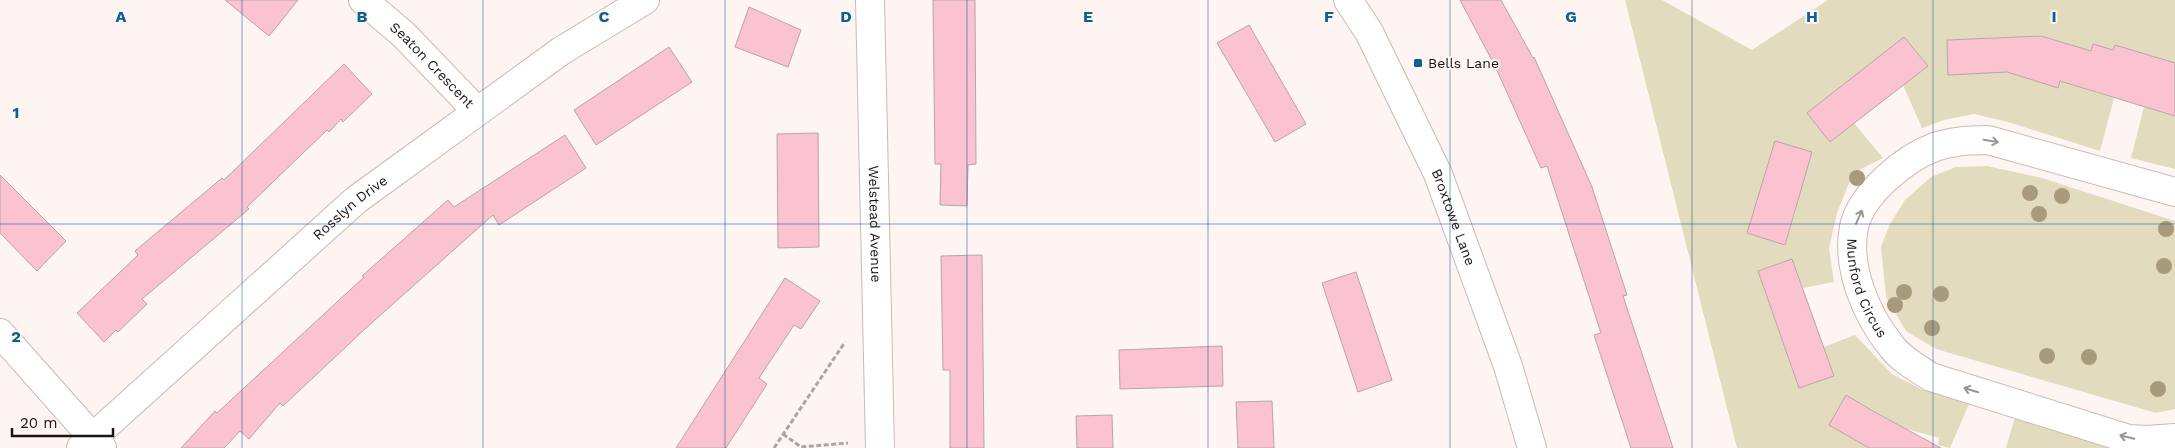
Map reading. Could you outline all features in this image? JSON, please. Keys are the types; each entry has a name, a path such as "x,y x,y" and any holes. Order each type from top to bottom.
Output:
{"street":[{"name":"Seaton Crescent","path":"363,0 404,35 477,111"},
{"name":"Rosslyn Drive","path":"92,445 356,200 561,51 645,0"},
{"name":"Welstead Avenue","path":"870,0 880,448"},
{"name":"Broxtowe Lane","path":"1348,0 1369,32 1438,174 1508,366 1532,448"},
{"name":"Munford Circus","path":"2175,192 1988,140 1964,140 1935,147 1901,166 1883,183 1864,204 1854,226 1852,254 1856,279 1876,322 1892,347 1909,364 1930,377 2129,439 2175,438"},
{"path":"0,333 92,445"}],"path":[{"path":"774,448 841,351 849,335"},
{"path":"783,434 801,447 850,442"}],"shaded area":[{"path":"1625,0 1662,0 1752,50 1828,0 2175,0 2175,69 2158,58 2115,45 2113,50 2093,44 2091,51 2039,35 2026,78 2058,88 2060,81 2114,98 2100,151 2008,122 1974,114 1944,120 1922,128 1903,85 1927,65 1904,37 1808,113 1830,142 1854,123 1883,158 1853,173 1837,213 1829,248 1834,282 1803,288 1792,259 1758,272 1799,388 1834,376 1824,347 1855,335 1892,374 1921,389 1969,404 1950,448 1938,445 1939,438 1907,429 1901,448 1889,448 1901,426 1846,395 1829,425 1869,448 1737,448","holes":["2010,37 2012,72 1949,74 1947,40","1775,141 1812,152 1804,178 1787,208 1796,211 1785,244 1761,188"]},
{"path":"2144,107 2175,116 2175,169 2131,158"},
{"path":"1987,166 2042,178 2175,221 2175,409 2156,413 1936,349 1906,331 1886,297 1881,247 1890,224 1905,200 1931,177 1956,167"},
{"path":"2015,417 2131,448 2006,448"}],"building":[{"path":"225,0 298,0 269,36"},
{"path":"933,0 975,0 976,164 968,165 967,206 940,205 941,164 935,164"},
{"path":"1460,0 1501,0 1534,57 1592,187 1627,295 1623,296 1673,448 1631,448 1594,335 1601,333 1547,166 1541,168 1495,66"},
{"path":"749,7 801,30 788,67 735,47"},
{"path":"1249,25 1306,124 1275,142 1217,43"},
{"path":"2041,36 2091,51 2093,44 2113,50 2115,45 2175,63 2175,116 2060,81 2058,88 2007,72 1948,75 1947,40"},
{"path":"1904,37 1928,66 1830,142 1807,113"},
{"path":"669,47 692,82 596,145 574,110"},
{"path":"344,64 372,94 343,122 341,119 329,132 327,130 247,207 249,209 142,299 147,304 118,332 116,330 104,342 77,313 138,255 135,251 222,178 224,180"},
{"path":"818,133 819,247 778,248 777,134"},
{"path":"565,135 586,168 499,225 493,215 366,328 283,406 280,403 249,439 240,431 224,448 181,448 215,411 217,413 364,277 362,276 448,200 454,207"},
{"path":"1775,141 1812,152 1785,245 1747,233"},
{"path":"0,175 66,241 37,271 0,233"},
{"path":"982,255 984,448 950,448 950,370 943,370 941,256"},
{"path":"1792,259 1834,376 1799,388 1758,271"},
{"path":"1356,272 1392,380 1358,392 1322,283"},
{"path":"785,278 820,301 801,329 794,325 759,378 767,384 726,448 676,448"},
{"path":"1222,346 1223,386 1120,389 1119,350"},
{"path":"1846,395 1941,448 1869,448 1829,425"},
{"path":"1272,401 1274,448 1238,448 1236,402"},
{"path":"1112,415 1113,448 1077,448 1076,416"}],"place":[{"name":"Bells Lane","path":"1418,63"}]}
